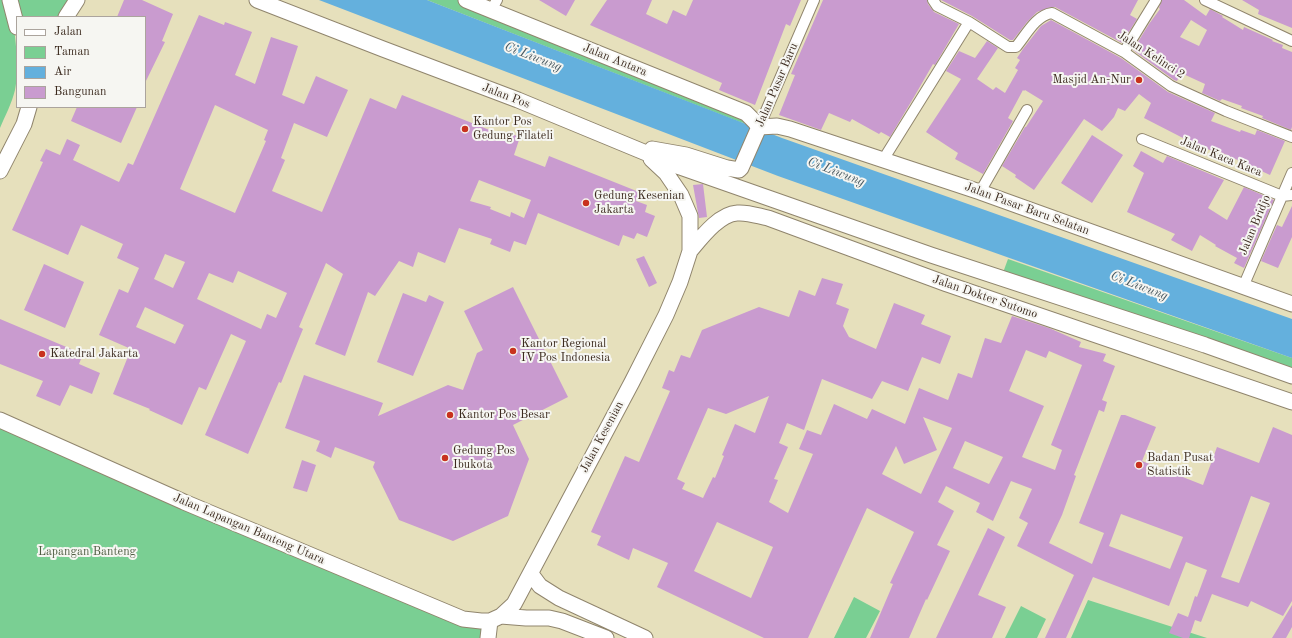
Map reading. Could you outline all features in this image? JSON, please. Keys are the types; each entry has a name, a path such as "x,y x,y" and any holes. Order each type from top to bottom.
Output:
{"main road":[{"path":"10,0 16,23"},
{"path":"67,16 77,0"},
{"name":"Jalan Pos","path":"257,0 389,52 518,100 680,167 755,193"},
{"name":"Jalan Antara","path":"466,0 494,5 746,113 759,128"},
{"path":"0,171 24,124 29,108"},
{"name":"Jalan Pasar Baru Selatan","path":"759,128 778,126 790,129 980,192 1292,304"},
{"name":"Jalan Pasar Baru","path":"639,150 655,149 686,155 727,168 740,168 759,128"},
{"path":"639,150 666,173 681,195 690,216 690,251"},
{"name":"Jalan Dokter Sutomo","path":"755,193 931,255 1205,345 1292,376"},
{"name":"Jalan Dokter Sutomo","path":"690,251 710,228 729,215 746,213 768,218 946,284 1292,402"},
{"name":"Jalan Kesenian","path":"496,618 514,604 531,574 666,315 680,282 690,251"},
{"name":"Jalan Lapangan Banteng Utara","path":"0,420 184,502 463,619 481,621 496,618 549,618 562,621 606,638"},
{"path":"531,574 540,586 559,598 645,638"},
{"path":"488,638 496,618"}],"street":[{"name":"Jalan Pasar Baru","path":"759,128 814,0"},
{"path":"883,160 969,22 937,6 933,0"},
{"path":"1124,52 1156,0"},
{"path":"1205,0 1292,41"},
{"name":"Jalan Kelinci 2","path":"969,22 1008,47 1013,48 1016,47 1040,18 1045,14 1052,13 1124,52 1171,86 1226,111 1292,137"},
{"path":"980,192 1027,110"},
{"name":"Jalan Kaca Kaca","path":"1142,139 1287,195"},
{"name":"Jalan Bridjo","path":"1243,287 1287,195 1292,173"}],"green space":[{"path":"0,0 77,0 68,16 16,16 12,13 16,52 16,81 12,100 0,128"},
{"path":"427,0 463,0 746,113 759,127 740,122"},
{"path":"1008,259 1292,358 1292,376 1001,278"},
{"name":"Lapangan Banteng","path":"0,420 481,621 488,638 0,638"},
{"path":"854,597 880,611 866,638 834,638"},
{"path":"1088,600 1207,638 1071,638"},
{"path":"1021,606 1046,619 1037,638 1005,638"}],"water":[{"name":"Ci Liwung","path":"319,0 427,0 782,138 1292,319 1292,358 778,176"}],"building":[{"path":"124,0 142,0 173,14 162,41 165,42 146,81 146,16 117,16"},
{"path":"539,0 575,0 566,16"},
{"path":"607,0 652,0 646,14 667,24 673,10 686,16 693,0 801,0 790,26 786,24 755,105 719,90 722,83 590,25"},
{"path":"823,0 927,0 934,12 959,24 935,65 933,64 890,137 881,132 879,134 852,119 850,122 829,113 821,130 779,115 795,75 791,74"},
{"path":"941,0 1138,0 1130,15 1137,19 1122,43 1055,7 1037,12 1013,40 1010,40 972,16"},
{"path":"1162,0 1184,0 1206,16 1210,9 1243,30 1244,27 1273,40 1272,41 1283,45 1282,48 1292,52 1291,130 1262,118 1263,116 1241,108 1242,106 1222,99 1220,101 1202,93 1205,84 1181,73 1177,81 1174,80 1133,50 1160,9","holes":["1191,20 1207,30 1199,46 1180,37"]},
{"path":"1242,0 1292,0 1292,28 1258,14 1259,10"},
{"path":"199,15 224,25 225,22 252,32 235,75 255,84 271,37 298,46 282,95 304,104 316,76 348,90 327,137 294,123 281,158 285,160 272,191 322,212 370,98 396,109 402,95 507,137 509,133 520,137 514,155 545,167 549,156 639,192 636,201 647,205 645,212 655,216 647,237 637,233 634,239 623,235 619,246 538,213 526,245 514,241 510,252 490,244 492,239 459,228 445,263 418,252 413,267 399,261 375,296 368,292 345,356 315,344 343,274 326,263 299,327 303,329 281,383 279,382 248,454 205,435 246,341 231,334 206,390 199,387 182,425 149,410 150,409 113,394 131,349 99,335 119,289 128,293 139,268 117,258 123,244 81,225 68,255 12,230 43,162 40,161 46,149 60,155 67,139 80,145 73,160 119,182 128,163 133,165","holes":["215,105 268,130 264,140 266,141 235,213 180,189","479,180 531,200 524,218 511,212 510,217 490,209 491,207 470,201","165,254 185,262 173,288 154,279","238,271 287,293 276,318 267,314 261,329 197,299 209,273 233,283","145,307 184,325 175,344 136,327"]},
{"path":"1051,20 1121,58 1168,92 1215,113 1211,121 1240,132 1241,130 1255,135 1257,130 1285,141 1270,175 1216,150 1212,151 1181,137 1144,118 1151,103 1139,94 1125,111 1118,108 1114,117 1102,131 1084,119 1034,190 1002,166 1025,127 1043,101 1025,90 1023,90 1008,118 1013,121 983,174 955,159 958,153 926,132 961,79 946,71 959,51 975,58 987,41 998,48 977,79 993,90 996,87 1005,93 1018,70 1015,68 1020,60 1017,58 1041,26"},
{"path":"77,108 137,108 121,143 71,121"},
{"path":"1092,135 1123,155 1092,203 1061,183"},
{"path":"1141,151 1163,163 1167,156 1224,180 1208,208 1227,220 1244,187 1274,200 1244,268 1234,263 1237,258 1215,246 1216,245 1200,235 1192,251 1171,240 1175,234 1127,212 1144,173 1133,166"},
{"path":"703,184 707,217 699,218 693,185"},
{"path":"1292,206 1292,237 1278,268 1261,261 1277,225 1282,227"},
{"path":"644,256 657,283 649,287 636,259"},
{"path":"44,264 84,282 65,328 24,310"},
{"path":"822,278 843,284 836,304 849,309 843,326 849,337 876,349 894,303 925,315 921,324 951,336 940,364 922,357 908,391 882,381 872,399 822,379 804,430 787,423 779,443 788,447 774,479 778,480 769,502 788,513 813,454 799,449 807,430 821,435 834,404 867,419 872,409 905,424 919,388 948,400 958,373 972,378 985,338 1001,343 1012,316 1049,328 1081,342 1079,347 1106,354 1103,361 1115,366 1102,400 1107,402 1104,412 1099,410 1074,475 1076,476 1062,515 1049,543 1092,564 1104,533 1079,523 1121,415 1125,415 1156,427 1142,461 1203,485 1217,447 1259,463 1273,427 1292,435 1292,601 1283,616 1251,601 1248,607 1212,594 1201,622 1195,620 1189,638 1183,638 1169,633 1178,613 1188,617 1195,596 1197,597 1207,570 1186,562 1169,606 1093,577 1066,638 1045,638 1074,575 1017,546 1028,523 1019,518 1032,489 1011,481 993,521 976,512 980,503 946,486 938,502 954,511 937,545 950,551 927,600 926,599 909,638 870,638 893,584 890,583 914,532 867,508 808,638 764,638 657,587 668,563 633,548 629,560 597,545 601,536 591,532 625,456 639,462 670,391 662,388 669,370 674,372 681,355 690,358 702,330 759,307 789,317 799,290 815,296","holes":["1026,350 1046,358 1049,351 1082,365 1051,445 1062,450 1055,470 1022,457 1044,406 1009,391","769,396 755,433 735,424 722,455 724,456 715,478 713,477 703,498 682,489 685,483 677,479 708,408 726,414","923,417 952,428 921,494 882,474 896,446 904,464 937,450","965,441 1003,457 989,484 953,468","1251,496 1270,503 1239,583 1221,577","1121,514 1183,537 1170,569 1109,546","717,522 773,547 751,598 694,571"]},
{"name":"Kantor Pos Besar","path":"513,287 568,397 513,425 529,459 508,516 453,541 399,520 373,467 375,462 335,447 331,458 316,451 320,441 285,428 304,375 383,403 378,416 448,385 463,390 477,353 483,350 464,311"},
{"path":"403,293 426,302 429,295 444,302 413,376 377,362"},
{"name":"Katedral Jakarta","path":"0,319 83,354 79,364 100,373 92,394 70,385 60,406 36,396 43,381 0,364"},
{"path":"302,460 316,465 307,492 293,488"},
{"path":"988,528 1005,537 978,595 1006,607 992,638 936,638"},
{"path":"1292,605 1292,627 1286,638 1272,638"}],"place":[{"name":"Masjid An-Nur","path":"1139,80"},
{"name":"Kantor Pos Gedung Filateli","path":"465,129"},
{"name":"Gedung Kesenian Jakarta","path":"586,203"},
{"name":"Kantor Regional IV Pos Indonesia","path":"513,351"},
{"name":"Katedral Jakarta","path":"42,354"},
{"name":"Kantor Pos Besar","path":"450,415"},
{"name":"Gedung Pos Ibukota","path":"445,458"},
{"name":"Badan Pusat Statistik","path":"1139,465"}]}
